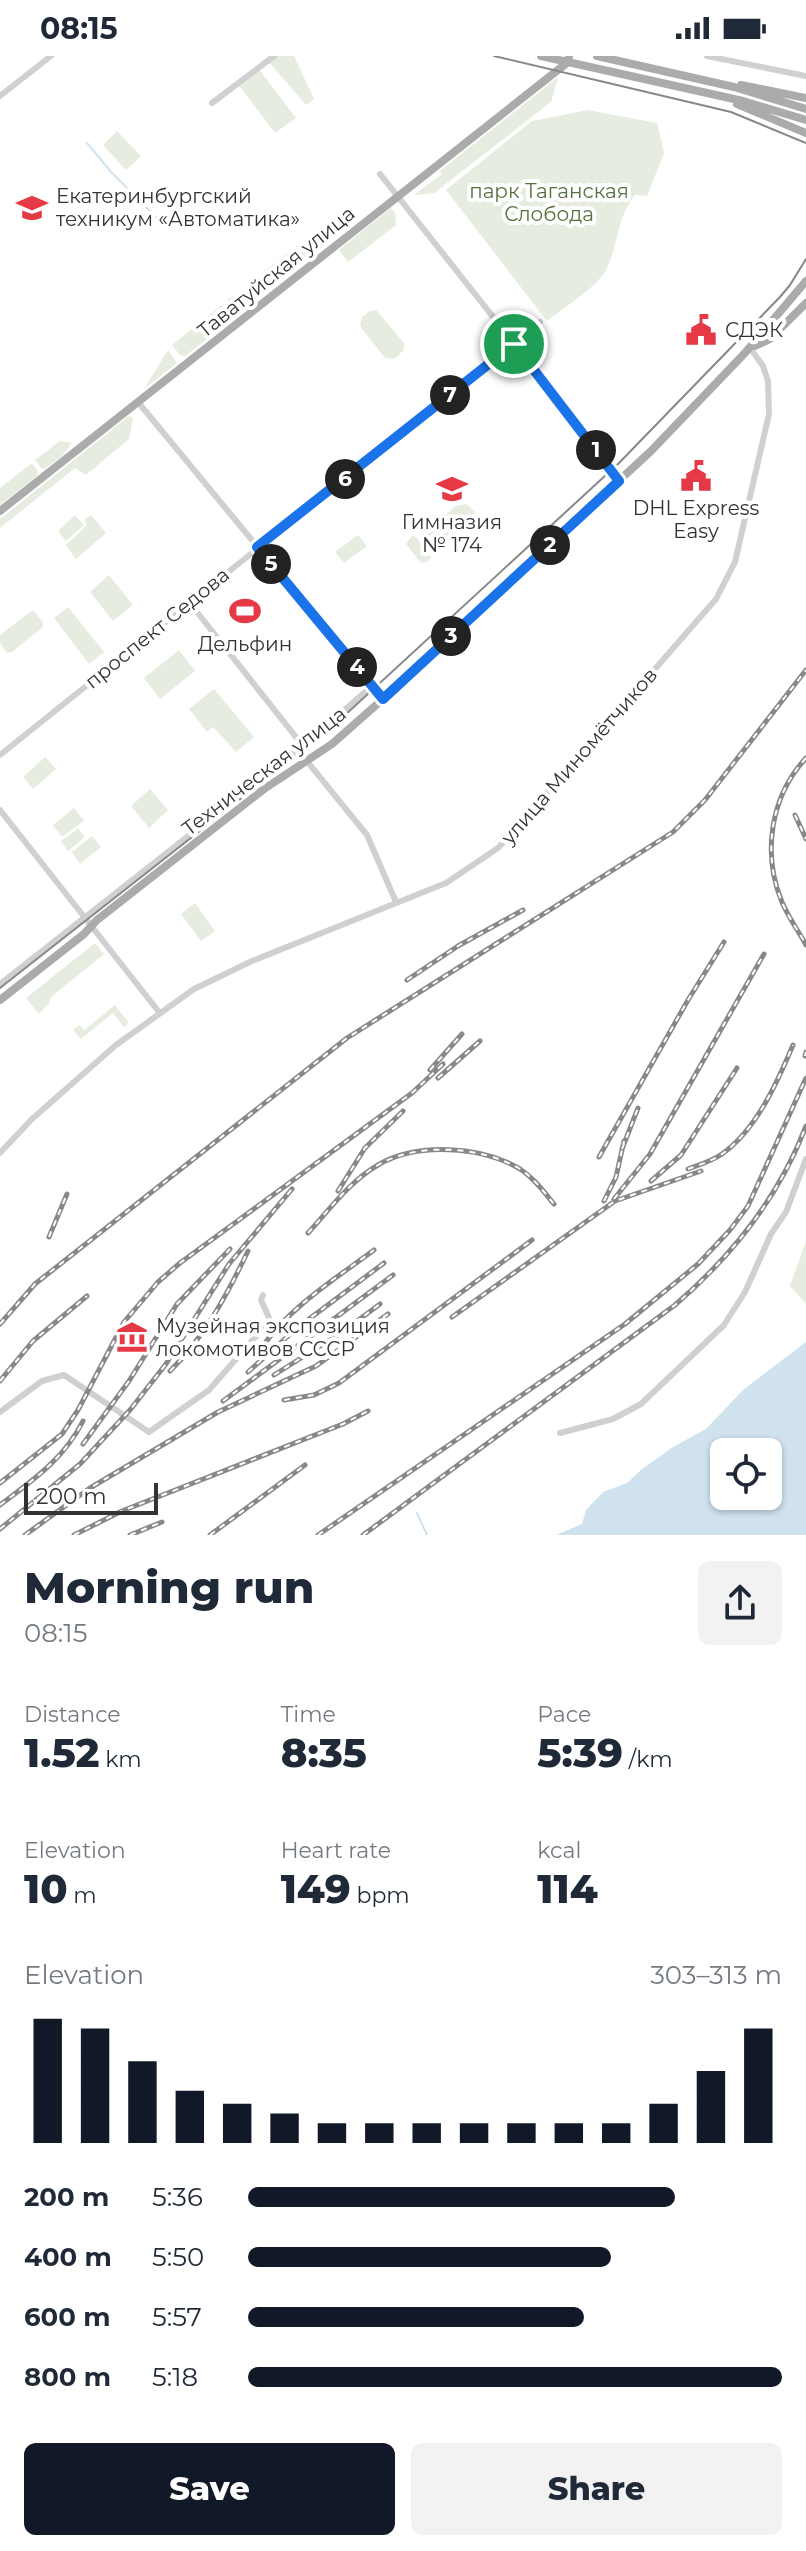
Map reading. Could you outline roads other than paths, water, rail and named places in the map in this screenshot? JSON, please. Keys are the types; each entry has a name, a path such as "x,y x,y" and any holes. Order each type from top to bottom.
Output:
{"main road":[{"path":"541,56 568,59 806,120"},
{"path":"597,56 712,81 806,109"},
{"name":"Таватуйская улица","path":"0,511 568,59"},
{"path":"712,81 773,89 806,98"},
{"path":"710,94 806,133"},
{"name":"Техническая улица","path":"0,1000 264,789 332,744 383,699 619,481 750,348 806,281"},
{"path":"750,348 770,339 806,303"}],"street":[{"path":"0,96 51,56"},
{"path":"212,103 274,56"},
{"path":"707,56 806,76"},
{"path":"380,174 619,481"},
{"name":"проспект Седова","path":"0,755 540,322"},
{"name":"улица Миномётчиков","path":"0,1153 51,1102 116,1045 159,1012 221,974 446,883 498,848 716,599 735,562 769,414 768,381 763,366 750,348"},
{"path":"138,402 383,699"},
{"path":"189,602 303,746"},
{"path":"0,984 303,746 372,686"},
{"path":"306,760 367,835 396,902"},
{"path":"0,810 159,1012"},
{"path":"560,1433 613,1419 641,1404 724,1325 745,1292 771,1234 786,1212 806,1159"},
{"path":"0,1412 42,1381 64,1375 149,1432 209,1390 261,1333 270,1317 261,1300 263,1295"}],"water":[{"path":"806,1342 806,1535 556,1535 582,1524 586,1510 603,1492 627,1483 673,1447 706,1429 743,1390"}],"waterway":[{"path":"87,143 160,221"},
{"path":"417,1513 427,1535"}],"tram line":[{"path":"494,56 731,112 806,143"},
{"path":"0,988 332,727 619,463 780,297 806,259"}],"railway":[{"path":"0,1324 35,1284 347,1038 673,832 705,800 806,670"},
{"path":"806,758 784,790 777,808 771,846 772,865 782,902 806,945"},
{"path":"795,815 806,839"},
{"path":"407,980 458,946 523,910"},
{"path":"599,1157 724,942"},
{"path":"614,1199 650,1154 764,954"},
{"path":"430,1070 462,1034"},
{"path":"438,1078 480,1041"},
{"path":"688,1169 722,1154 745,1132 772,1090 793,1045"},
{"path":"805,1056 806,1052"},
{"path":"0,1483 62,1434 124,1322 158,1282 412,1093 443,1064"},
{"path":"651,1181 681,1155 737,1068"},
{"path":"318,1535 625,1324 698,1264 748,1206 806,1078"},
{"path":"622,1149 638,1108"},
{"path":"338,1191 365,1148 403,1111"},
{"path":"363,1535 675,1305 696,1286 735,1245 768,1201 806,1126"},
{"path":"604,1201 616,1177 624,1141"},
{"path":"308,1233 340,1196 378,1165 430,1150 469,1152 505,1161 530,1177 554,1204"},
{"path":"452,1317 615,1201 701,1171"},
{"path":"0,1529 80,1464 130,1410 166,1364 229,1264 292,1189"},
{"path":"49,1237 67,1194"},
{"path":"284,1400 314,1395 339,1383 532,1240"},
{"path":"83,1444 129,1381 177,1304 230,1249"},
{"path":"262,1347 300,1306 374,1250"},
{"path":"170,1371 194,1344 214,1314 248,1251"},
{"path":"248,1372 297,1328 384,1263"},
{"path":"223,1401 393,1275"},
{"path":"0,1381 33,1341 87,1296"},
{"path":"274,1375 380,1304"},
{"path":"25,1535 90,1488 218,1412 316,1366 388,1314"},
{"path":"74,1535 122,1511 343,1424 368,1411"},
{"path":"0,1505 57,1458 83,1421"},
{"path":"210,1535 305,1465"},
{"path":"130,1535 162,1522"}],"place":[{"name":"Екатеринбургский техникум «Автоматика»","path":"32,208"},
{"name":"СДЭК","path":"701,330"},
{"name":"DHL Express Easy","path":"696,476"},
{"name":"Гимназия № 174","path":"452,489"},
{"name":"Дельфин","path":"245,611"},
{"name":"Музейная экспозиция локомотивов СССР","path":"132,1337"}],"park label":[{"name":"парк Таганская Слобода","path":"549,202"}]}
